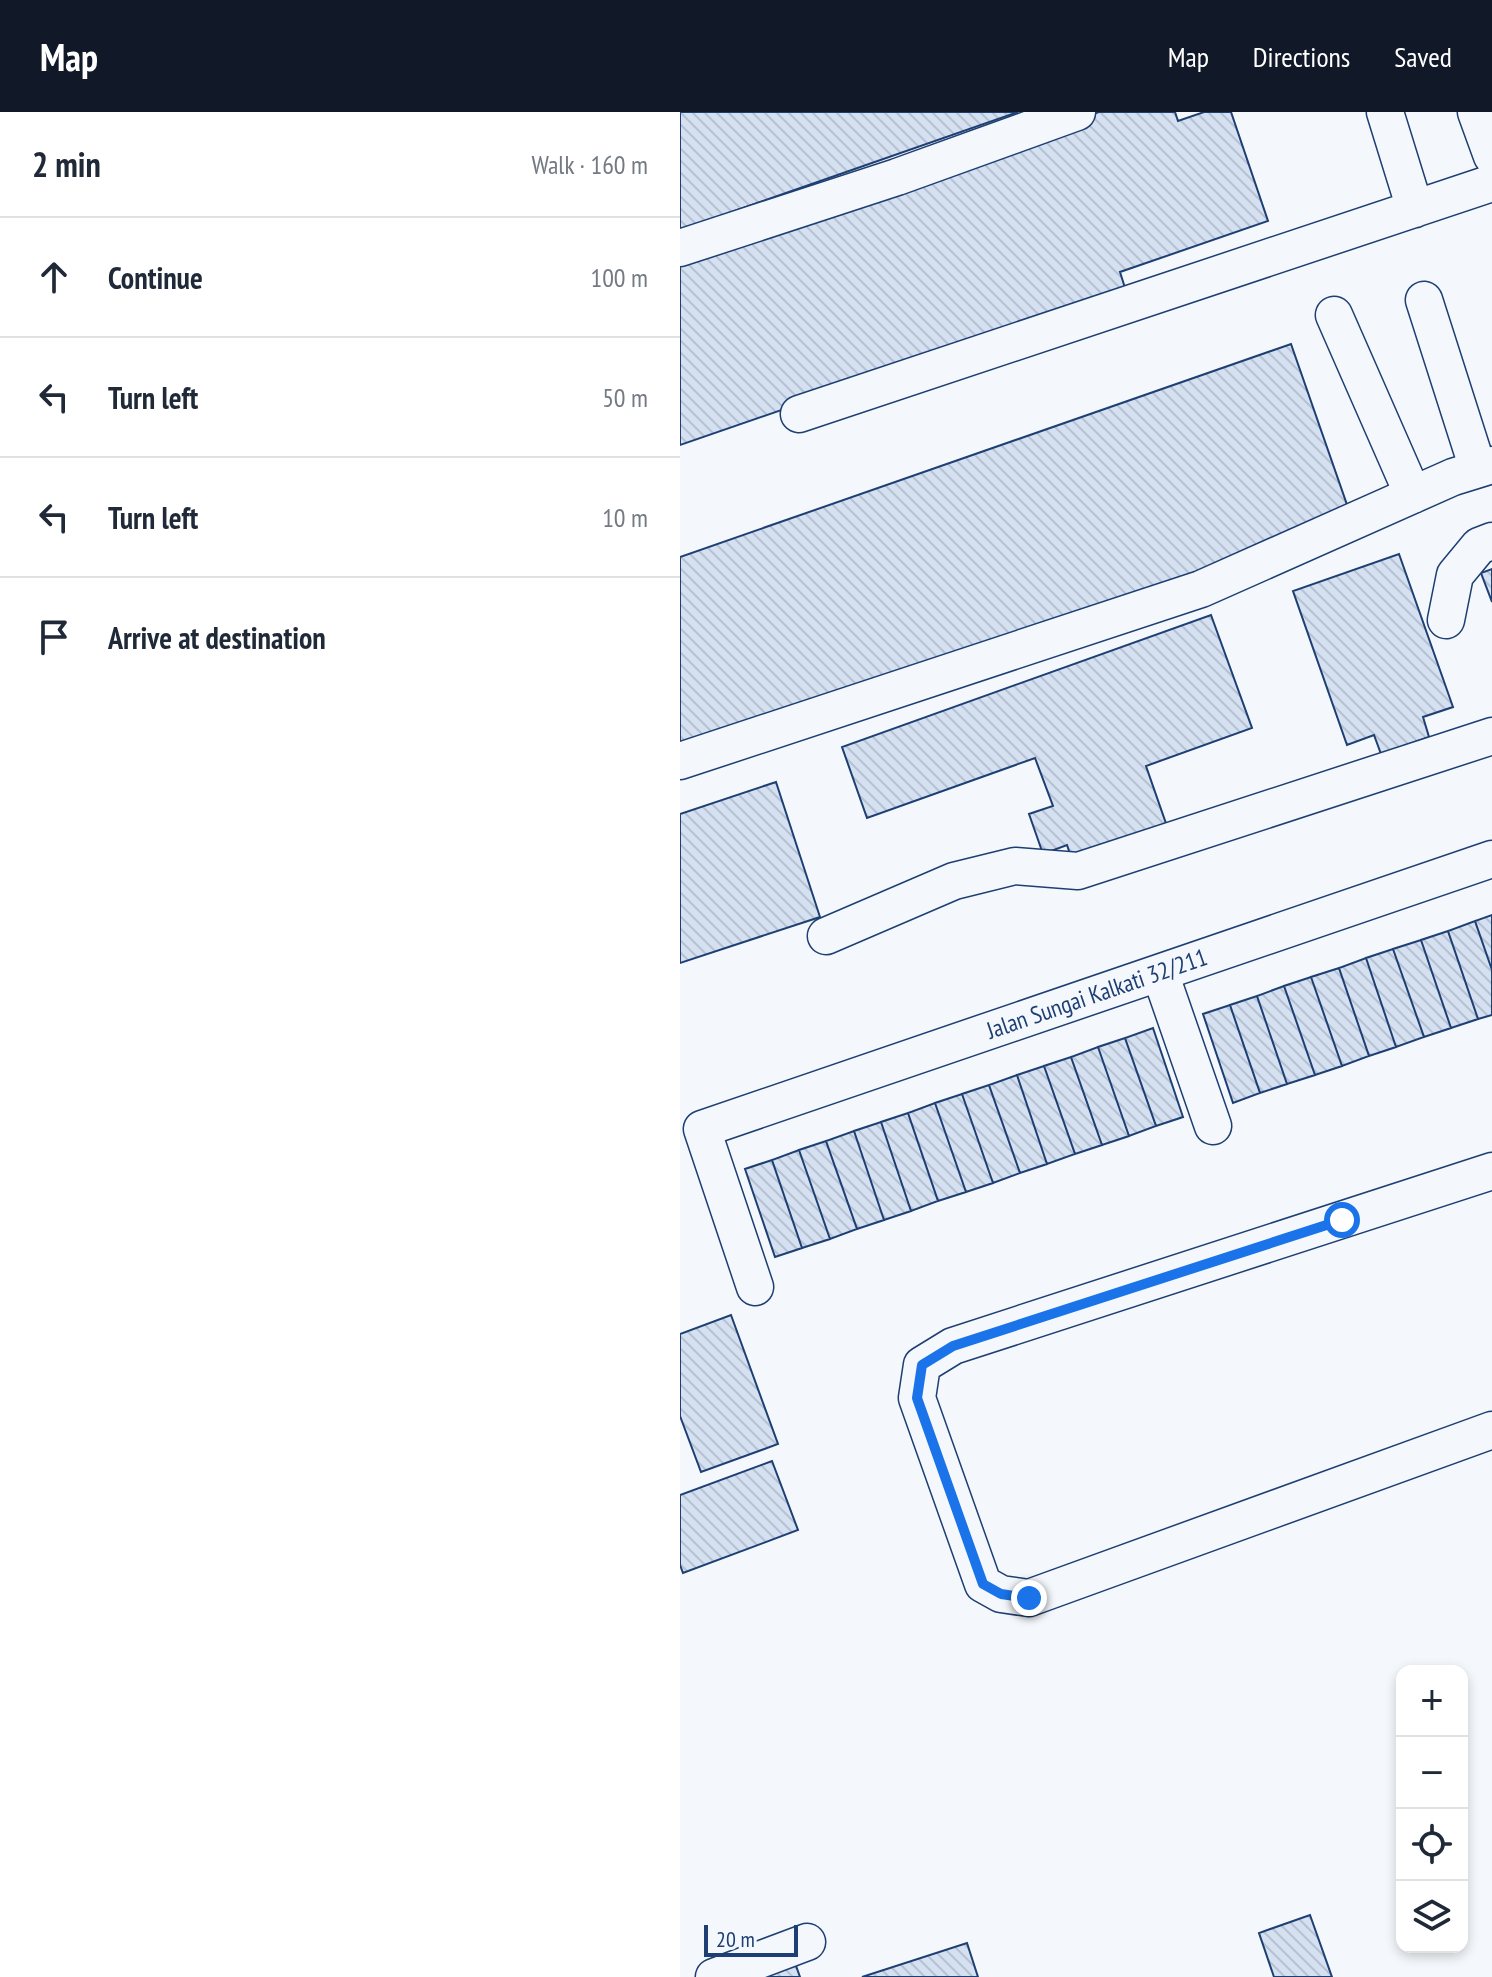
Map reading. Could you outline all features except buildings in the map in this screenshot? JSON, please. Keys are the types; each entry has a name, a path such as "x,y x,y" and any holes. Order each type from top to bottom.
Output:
{"street":[{"path":"680,248 897,177 1077,112"},
{"path":"1385,112 1415,209"},
{"path":"1476,112 1492,156"},
{"path":"799,414 1492,183"},
{"path":"680,761 1201,589 1453,477 1485,467 1424,300"},
{"path":"1334,315 1413,495"},
{"path":"1446,620 1455,575 1479,546 1492,541"},
{"path":"826,936 954,881 1015,866 1078,871 1492,736"},
{"name":"Jalan Sungai Kalkati 32/211","path":"755,1287 702,1129 1492,859"},
{"path":"1160,973 1213,1126"},
{"path":"1492,1171 953,1346 922,1365 917,1398 983,1584 1001,1594 1029,1598 1492,1430"},
{"path":"718,1976 807,1942"}],"route":[{"path":"1029,1598 1001,1594 983,1584 917,1398 922,1365 953,1346 1342,1220"}]}
